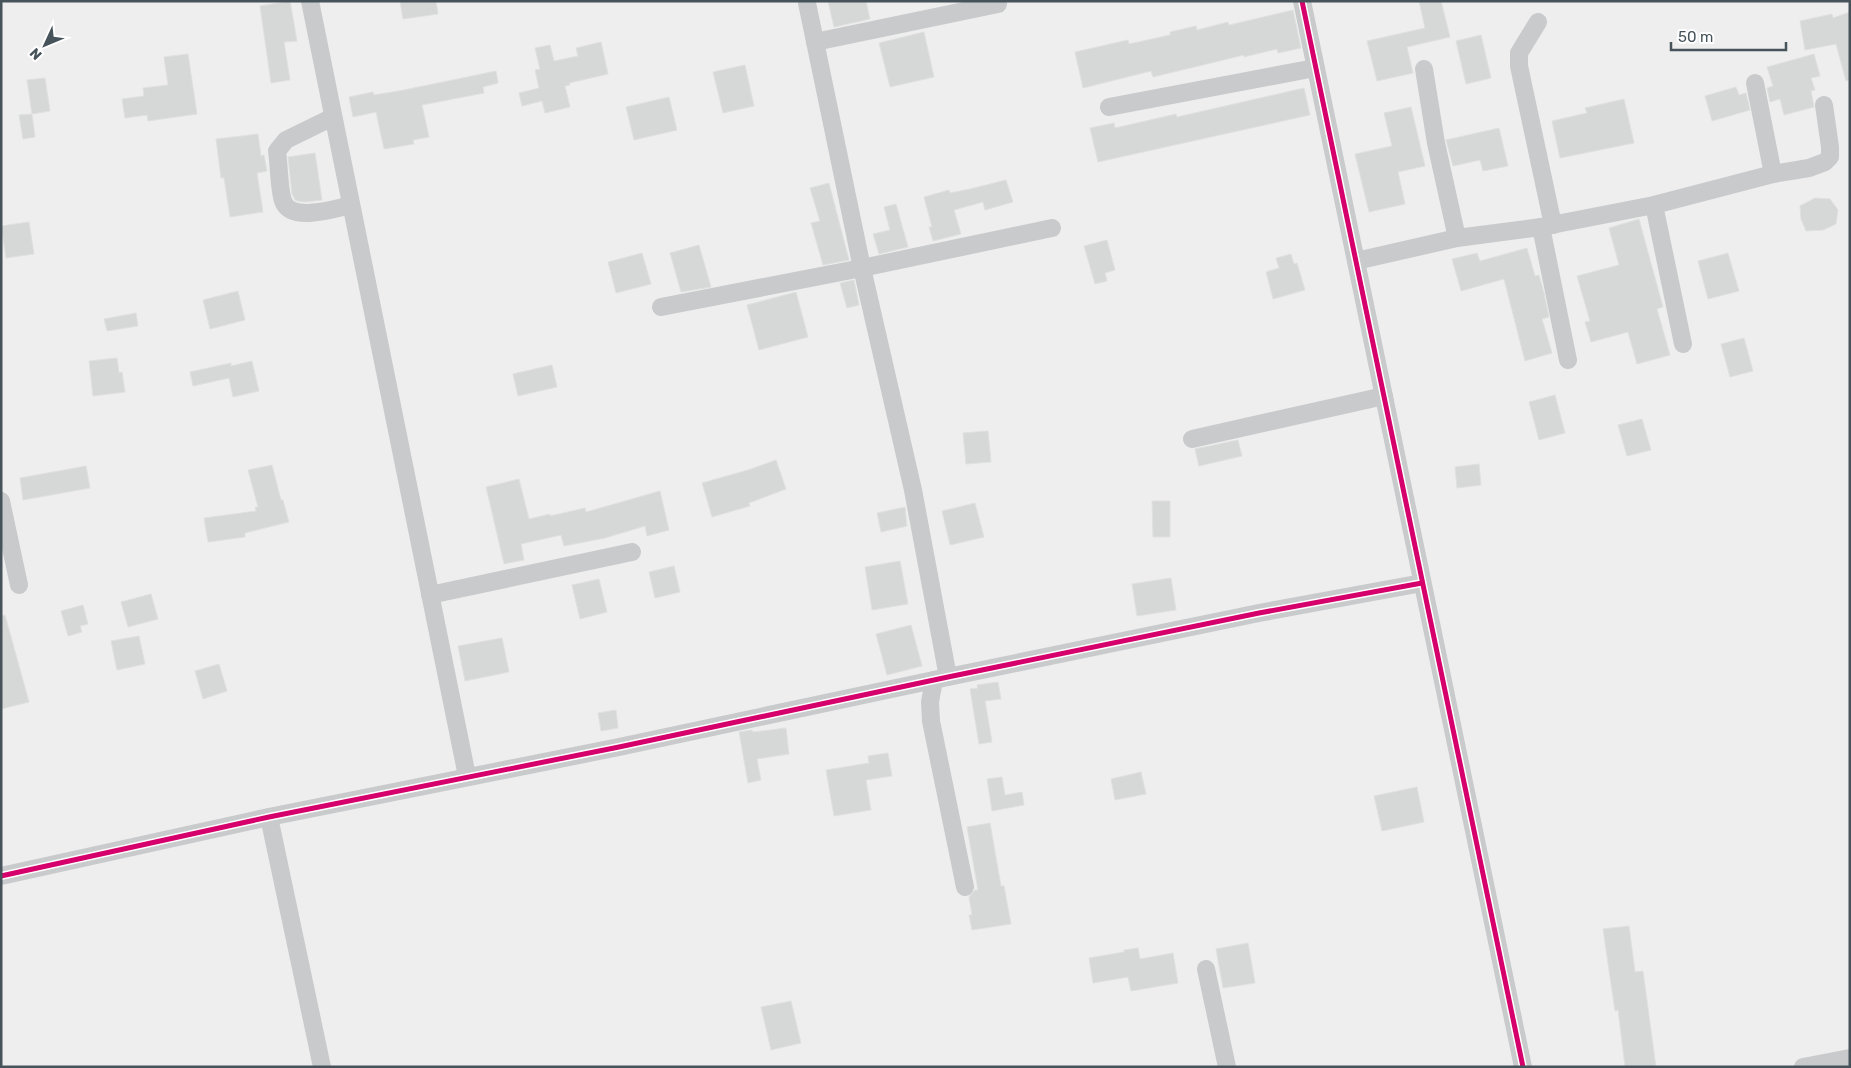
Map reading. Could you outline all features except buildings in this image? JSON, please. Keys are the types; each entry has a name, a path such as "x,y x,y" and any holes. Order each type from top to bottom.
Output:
{"street":[{"path":"310,1 467,776"},
{"path":"1302,1 1523,1067"},
{"path":"807,3 862,268 913,490 941,678 930,702 931,721 965,887"},
{"path":"815,42 998,4"},
{"path":"1538,22 1519,53 1518,66 1547,226 1568,360"},
{"path":"1109,108 1316,68"},
{"path":"1424,69 1436,143 1457,238"},
{"path":"1754,83 1773,174"},
{"path":"1356,261 1457,238 1547,226 1654,205 1773,174 1810,168 1830,157 1824,105"},
{"path":"333,117 286,140 277,151 283,201 289,208 297,212 315,214 351,205"},
{"path":"1654,205 1683,344"},
{"path":"661,307 862,268 1052,228"},
{"path":"1192,439 1384,396"},
{"path":"1,501 19,585"},
{"path":"430,594 632,552"},
{"path":"1,876 270,817 619,747 941,678 1249,615 1422,583"},
{"path":"270,817 322,1067"},
{"path":"1206,969 1227,1067"},
{"path":"1803,1067 1839,1062"}],"cycle path":[{"path":"1302,1 1523,1067"},
{"path":"1,876 269,817 619,747 1259,613 1422,583"}]}
